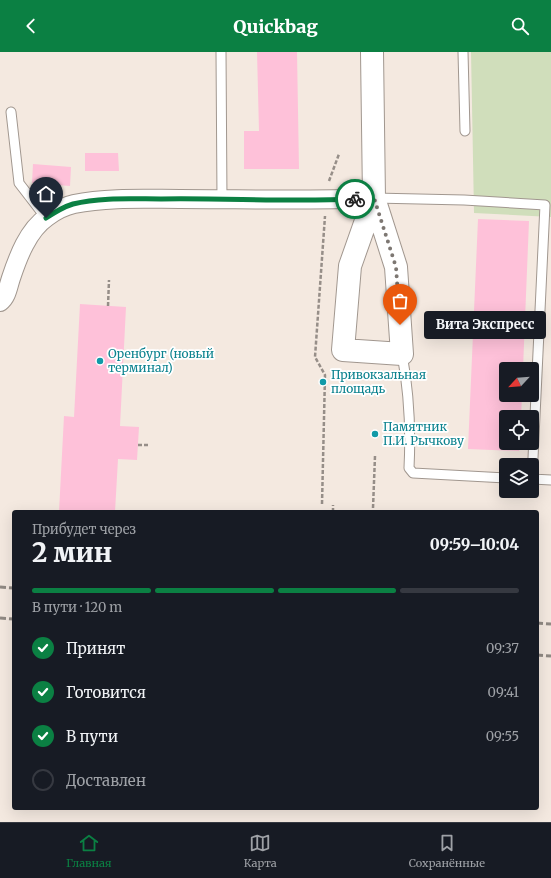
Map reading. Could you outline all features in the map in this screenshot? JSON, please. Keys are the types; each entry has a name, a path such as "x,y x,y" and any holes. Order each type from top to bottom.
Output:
{"main road":[{"path":"372,52 374,198 396,267 402,354 343,350 350,266 374,198"}],"street":[{"path":"0,302 4,300 11,277 25,244 34,229 59,209 73,204 97,200 326,200 374,198"}],"lane":[{"path":"221,52 222,199"},
{"path":"463,52 465,131"},
{"path":"11,112 19,183 46,218"},
{"path":"374,198 464,200 545,205 533,458"},
{"path":"402,354 407,384 411,471 413,473 499,478"},
{"path":"539,479 551,480"}],"path":[{"path":"108,306 109,280"},
{"path":"138,444 150,445"},
{"path":"374,508 375,456"},
{"path":"333,510 334,505"}],"green space":[{"path":"471,52 551,52 551,217 474,213"}],"building":[{"path":"257,52 297,52 299,169 244,169 244,131 259,131"},
{"path":"85,153 118,153 119,171 85,171"},
{"path":"33,164 71,167 70,186 32,183"},
{"path":"478,219 529,221 523,362 499,362 499,402 522,402 521,410 499,410 499,450 519,451 468,449"},
{"name":"Оренбург (новый терминал)","path":"80,304 126,307 120,426 139,427 137,460 118,459 115,510 59,510 64,416 74,417"}],"railway":[{"path":"0,587 12,588"},
{"path":"0,618 12,619"},
{"path":"539,623 551,624"},
{"path":"539,655 551,656"}],"way so far":[{"path":"355,199 374,198 396,267 400,325"}],"place":[{"name":"Вита Экспресс","path":"400,325"},
{"name":"Оренбург (новый терминал)","path":"100,361"},
{"name":"Привокзальная площадь","path":"323,382"},
{"name":"Памятник П.И. Рычкову","path":"375,434"}],"route":[{"path":"46,218 59,209 73,204 97,200 355,199"}]}
